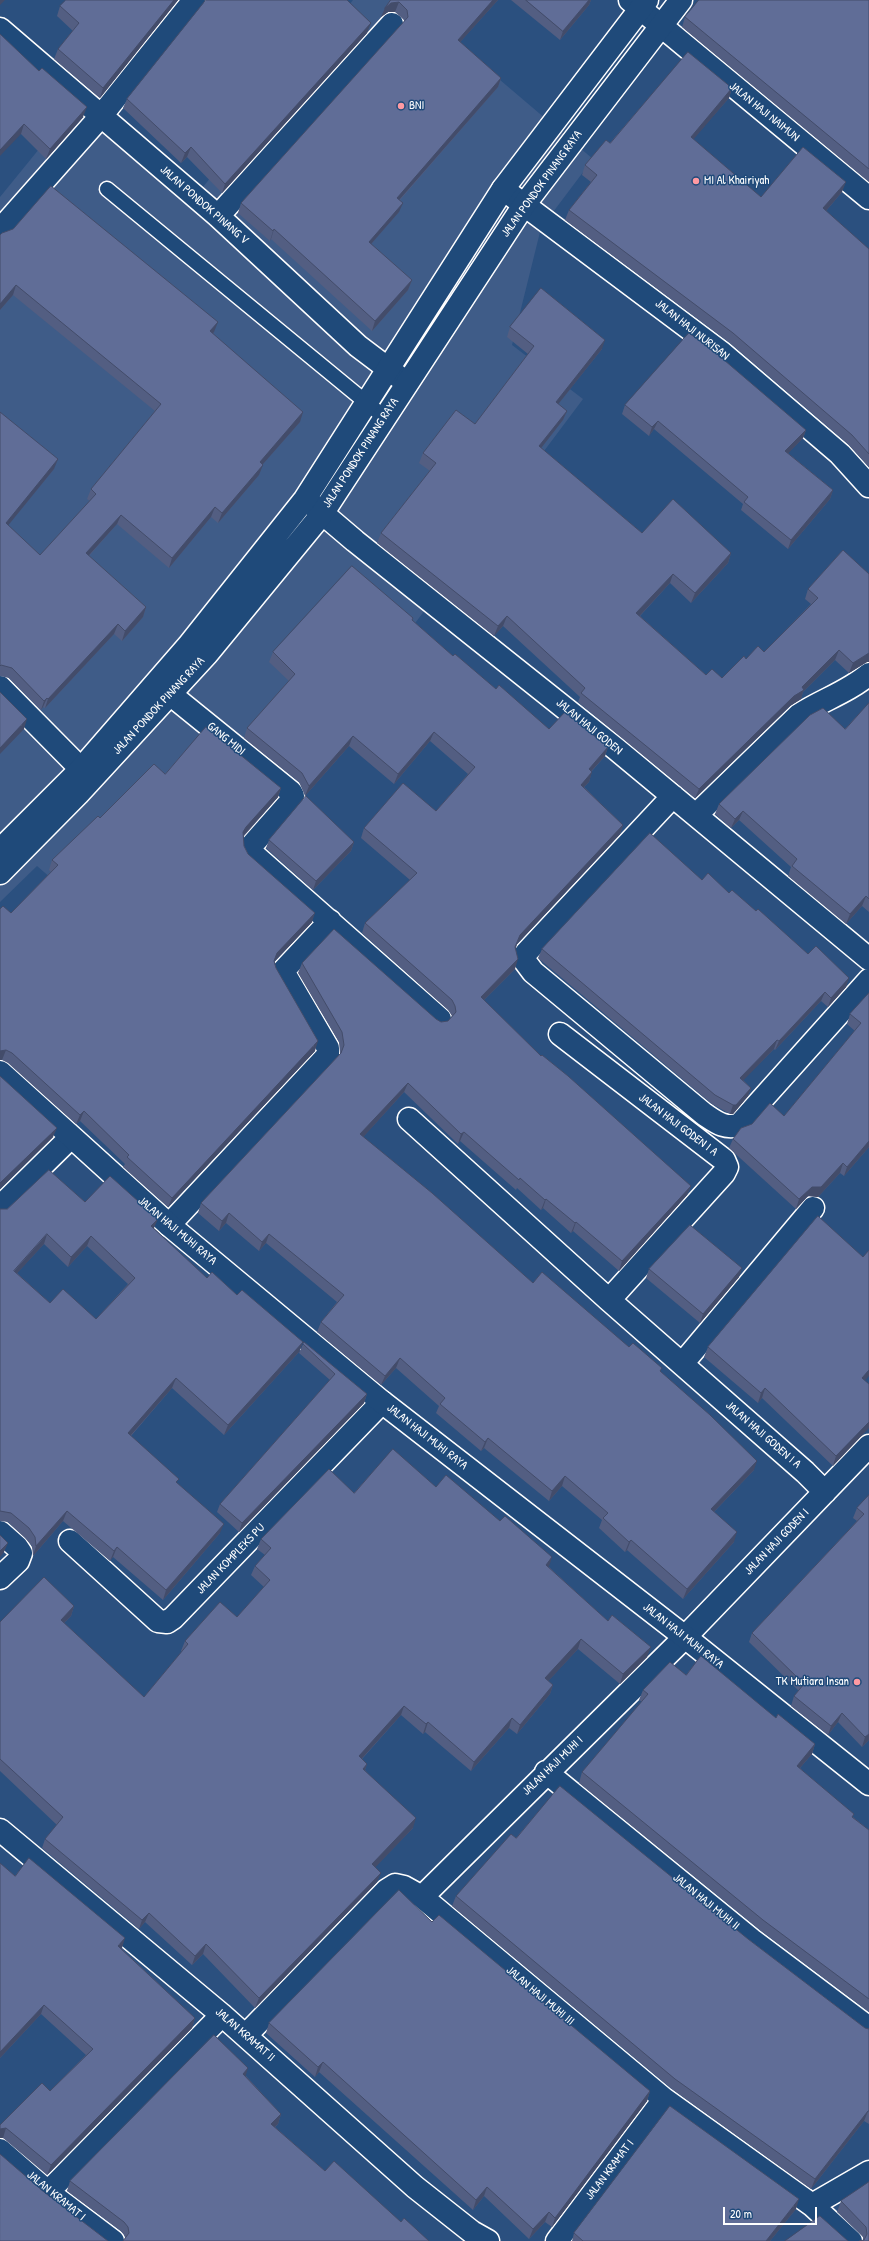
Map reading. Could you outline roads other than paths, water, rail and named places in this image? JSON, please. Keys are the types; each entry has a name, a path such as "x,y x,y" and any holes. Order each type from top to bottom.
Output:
{"street":[{"path":"0,230 101,116 194,0"},
{"name":"JALAN PONDOK PINANG RAYA","path":"0,872 78,794 207,654 322,514 524,205 681,0"},
{"name":"JALAN PONDOK PINANG RAYA","path":"0,850 81,769 188,646 305,499 503,189 639,3"},
{"name":"JALAN HAJI NAIMUN","path":"639,3 660,26 869,198"},
{"path":"218,216 392,24"},
{"name":"JALAN PONDOK PINANG V","path":"0,28 218,216 358,346 407,383"},
{"name":"JALAN HAJI NURISAN","path":"503,189 722,353 840,454 869,486"},
{"name":"JALAN HAJI GODEN","path":"305,499 673,796 869,959"},
{"path":"696,815 799,715 816,704 852,688 869,674"},
{"path":"0,687 81,769"},
{"name":"GANG MIDI","path":"170,694 291,792 293,796 291,801 252,845 251,850 330,922"},
{"path":"673,796 526,953 524,960 533,972 704,1114 717,1123 730,1127 739,1125 869,980"},
{"path":"169,1225 328,1055 328,1048 283,971 330,922 440,1019"},
{"name":"JALAN HAJI GODEN I A","path":"560,1034 724,1160 727,1167 724,1173 609,1300"},
{"name":"JALAN HAJI MUHI RAYA","path":"0,1072 70,1138 169,1225 382,1402 685,1637 868,1782"},
{"name":"JALAN HAJI GODEN I A","path":"409,1119 609,1300 805,1472 825,1492"},
{"path":"0,1207 70,1138"},
{"path":"682,1364 813,1208"},
{"name":"JALAN KOMPLEKS PU","path":"70,1541 158,1621 167,1622 173,1618 382,1402"},
{"name":"JALAN HAJI GODEN I","path":"685,1637 869,1446"},
{"path":"0,1532 21,1552 18,1561 0,1578"},
{"name":"JALAN HAJI MUHI I","path":"422,1897 546,1772 685,1637"},
{"name":"JALAN HAJI MUHI II","path":"546,1772 752,1940 869,2028"},
{"name":"JALAN KRAMAT II","path":"0,1830 246,2035 415,2187 472,2232 488,2241"},
{"name":"JALAN HAJI MUHI III","path":"246,2035 386,1890 395,1885 404,1887 422,1897 664,2099 812,2205 851,2241"},
{"path":"48,2192 222,2015"},
{"name":"JALAN KRAMAT I","path":"557,2241 664,2099"},
{"name":"JALAN KRAMAT I","path":"0,2150 48,2192 113,2241"},
{"path":"812,2205 869,2172"}],"lane":[{"path":"107,189 368,402 384,417"}],"place":[{"name":"BNI","path":"401,106"},
{"name":"MI Al Khairiyah","path":"696,181"},
{"name":"TK Mutiara Insan","path":"857,1682"}]}
